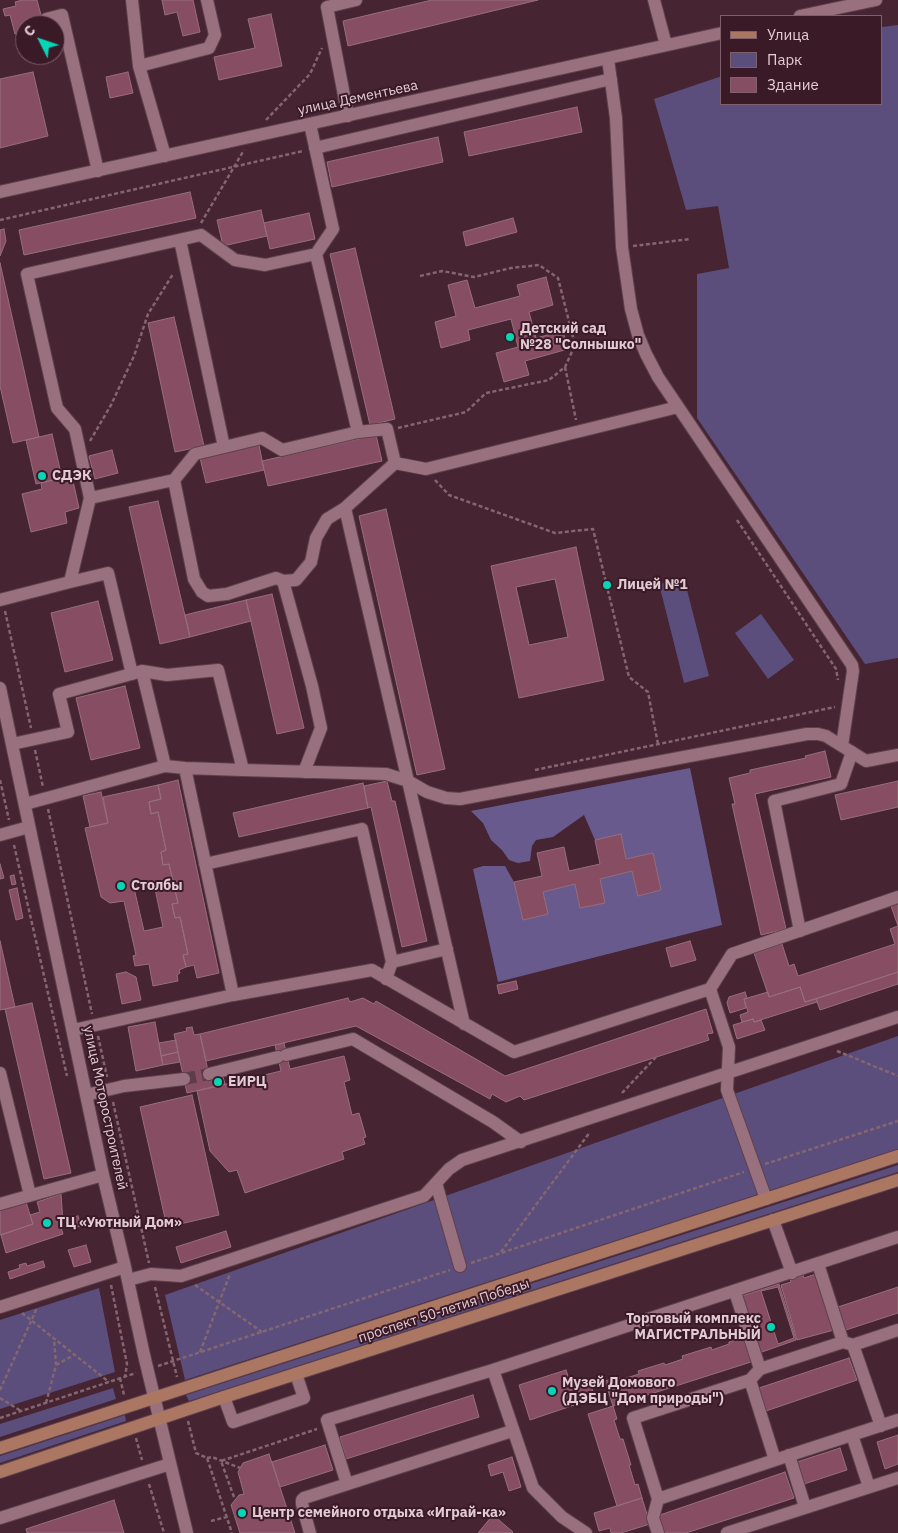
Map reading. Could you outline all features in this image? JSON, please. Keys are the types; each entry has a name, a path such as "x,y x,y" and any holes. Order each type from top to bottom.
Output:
{"main road":[{"name":"проспект 50-летия Победы","path":"0,1448 898,1156"},
{"name":"проспект 50-летия Победы","path":"0,1472 224,1397 898,1180"}],"street":[{"path":"132,0 139,66 165,156"},
{"path":"139,66 209,48 214,35 207,0"},
{"path":"348,116 327,7 356,0"},
{"path":"654,0 666,45"},
{"path":"805,15 876,0"},
{"path":"65,28 98,171"},
{"name":"улица Дементьева","path":"0,192 720,33"},
{"path":"608,59 616,118 622,247 631,309 638,335 658,377 852,665 847,749 842,784 774,801 800,930"},
{"path":"315,148 611,79"},
{"path":"70,582 90,498 75,429 57,408 27,274 201,235 235,260 265,265 316,254 333,229 310,124"},
{"path":"180,240 224,447"},
{"path":"316,254 358,432"},
{"path":"395,463 426,470 678,407"},
{"path":"90,498 174,480 195,454 262,438 282,450 358,432 387,430 395,463"},
{"path":"174,480 194,579 202,592 208,596 227,594 276,578 283,581 296,580 311,562 316,538 327,519 344,508 395,463"},
{"path":"344,508 464,1024"},
{"path":"1,599 108,573 166,766"},
{"path":"283,581 312,686 321,728 304,772"},
{"path":"12,744 68,732 60,694 137,673 167,675 218,670 243,770"},
{"name":"улица Моторостроителей","path":"0,688 122,1273 187,1533"},
{"path":"25,804 166,766 386,774 408,780 427,792 446,798 460,799 807,734 826,736 866,761 898,755"},
{"path":"185,768 233,995"},
{"path":"6,833 29,827"},
{"path":"205,864 362,829 392,962 386,979"},
{"path":"72,1030 233,995 372,970 514,1052 710,989 732,954 898,897"},
{"path":"392,962 447,949"},
{"path":"710,989 729,1047 727,1090 766,1198"},
{"path":"5,1306 44,1293 122,1273 181,1276 424,1196 449,1169 462,1160 898,1017"},
{"path":"209,1074 353,1039 493,1122 521,1142"},
{"path":"0,1073 30,1195"},
{"path":"86,1095 124,1086 184,1079"},
{"path":"0,1204 103,1175"},
{"path":"436,1183 460,1266"},
{"path":"774,1220 792,1273"},
{"path":"347,1484 327,1420 492,1370 898,1238"},
{"path":"818,1264 881,1426"},
{"path":"735,1292 760,1369"},
{"path":"658,1533 653,1518 658,1499 633,1418 750,1380 760,1369 898,1330"},
{"path":"492,1370 533,1488 562,1517 586,1533"},
{"path":"224,1397 233,1422 304,1398 296,1374"},
{"path":"750,1380 775,1460"},
{"path":"658,1499 898,1420"},
{"path":"310,1533 302,1500 304,1498 512,1431"},
{"path":"852,1435 869,1487"},
{"path":"790,1456 805,1507"},
{"path":"0,1518 170,1464"},
{"path":"727,1533 898,1478"}],"path":[{"path":"0,220 315,148"},
{"path":"622,247 691,239"},
{"path":"387,430 466,412 486,393 549,380 565,367 575,345 558,278 539,265 511,268 474,277 442,271 420,276"},
{"path":"565,367 579,432"},
{"path":"426,470 449,495 546,530 555,533 593,529 629,677 648,692 658,744"},
{"path":"734,515 836,669 840,688"},
{"path":"1,599 30,725"},
{"path":"532,771 834,708 836,701"},
{"path":"0,780 6,833 69,1082"},
{"path":"818,1043 898,1076"},
{"path":"622,1093 656,1057"},
{"path":"500,1253 602,1115"},
{"path":"200,1352 235,1258"},
{"path":"122,1273 110,1282 127,1364 125,1377"},
{"path":"181,1276 262,1332"},
{"path":"0,1390 44,1293"},
{"path":"5,1306 32,1320 109,1382"},
{"path":"46,1403 56,1365 54,1338"},
{"path":"56,1365 75,1355"},
{"path":"120,1378 127,1406"},
{"path":"0,1398 21,1411"},
{"path":"133,1428 164,1533"},
{"path":"222,1461 320,1428"},
{"path":"196,1453 240,1468"},
{"path":"207,1458 228,1516 232,1533"},
{"path":"222,1461 234,1497"},
{"path":"211,1521 228,1516"}],"green space":[{"path":"898,25 898,658 865,664 697,418 697,274 729,268 718,206 686,210 654,99 720,77 720,105 883,105 883,27"},
{"path":"684,578 709,676 684,683 659,584"},
{"path":"761,614 794,660 768,679 735,633"},
{"path":"898,1036 898,1149 185,1380 165,1295"},
{"path":"898,1165 898,1172 189,1401 186,1395"},
{"path":"99,1288 115,1372 0,1409 0,1320"},
{"path":"113,1388 116,1399 0,1437 0,1424"},
{"path":"125,1415 126,1421 0,1463 0,1456"}],"shaded area":[{"path":"690,768 722,925 498,982 473,869 483,866 505,866 514,882 523,920 548,914 543,892 575,884 580,908 605,903 600,879 632,871 638,896 661,890 653,853 626,859 621,835 595,840 584,815 553,837 536,840 532,846 530,861 518,863 509,860 491,840 483,823 471,811"}],"building":[{"path":"37,0 41,15 15,15 15,34 10,15 5,16 3,9 16,6 15,2"},
{"path":"162,0 193,0 200,32 183,36 177,12 165,15"},
{"path":"432,0 538,0 348,46 343,21"},
{"path":"271,14 282,66 219,80 214,57 255,48 248,19"},
{"path":"33,72 48,136 0,148 0,79"},
{"path":"128,72 133,93 110,98 106,77"},
{"path":"577,107 582,132 469,156 464,132"},
{"path":"438,137 443,162 332,187 327,162"},
{"path":"190,192 196,218 24,255 19,230"},
{"path":"261,210 267,236 223,246 217,220"},
{"path":"309,213 315,239 270,249 264,223"},
{"path":"513,218 517,232 466,246 463,232"},
{"path":"4,229 6,241 0,256 0,230"},
{"path":"355,248 395,419 370,425 330,254"},
{"path":"0,263 39,437 13,443 0,386"},
{"path":"546,277 553,305 529,312 536,338 563,331 568,349 525,361 529,375 504,382 496,353 518,347 511,319 468,330 470,340 441,348 435,322 456,316 448,285 467,280 475,308 520,296 517,285"},
{"path":"174,317 204,446 175,452 148,323"},
{"path":"52,434 62,478 36,484 26,440"},
{"path":"376,435 382,461 268,486 262,461"},
{"path":"259,445 264,470 206,483 200,458"},
{"path":"112,450 118,473 95,479 89,456"},
{"path":"62,478 63,484 73,481 79,508 65,512 67,523 31,532 22,494 42,489 41,483"},
{"path":"158,501 190,637 160,644 129,507"},
{"path":"386,509 445,769 417,775 359,516"},
{"path":"576,547 604,680 519,698 491,566","holes":["555,579 568,637 529,645 516,587"]},
{"path":"272,594 304,728 277,734 246,600"},
{"path":"246,600 251,621 190,637 185,615"},
{"path":"98,601 113,660 65,672 51,613"},
{"path":"125,686 140,748 91,760 76,698"},
{"path":"825,751 831,777 755,794 786,929 761,935 732,804 735,804 729,778 750,773 750,770 806,758 805,756"},
{"path":"178,780 219,973 197,978 194,965 186,967 183,955 188,954 180,917 175,918 172,904 178,903 169,864 163,865 161,852 166,850 158,812 151,814 149,802 161,799 158,785"},
{"path":"387,781 392,801 395,801 427,941 402,947 371,807 368,808 364,786"},
{"path":"898,781 898,807 841,820 835,795"},
{"path":"363,783 368,808 239,837 233,813"},
{"name":"Столбы","path":"158,785 161,799 149,802 151,814 158,812 166,850 161,852 163,865 169,864 178,903 172,904 175,918 180,917 188,954 183,955 186,967 179,970 180,973 177,975 178,981 153,986 149,964 135,966 133,956 136,955 124,901 110,903 101,897 85,828 108,823 103,797","holes":["154,884 163,927 144,931 134,888"]},
{"path":"101,792 108,823 90,827 83,796"},
{"path":"621,834 626,859 653,853 661,890 638,896 632,871 600,879 605,903 580,908 575,884 543,892 548,914 523,920 514,882 542,876 537,853 564,847 569,871 600,864 595,840"},
{"path":"0,864 4,878 0,879"},
{"path":"14,875 16,884 12,885 10,876"},
{"path":"17,888 23,918 16,920 9,890"},
{"path":"898,904 898,926 891,906"},
{"path":"898,926 898,972 805,1002 800,987 769,997 754,953 782,944 789,966 794,964 798,976 895,944 890,929"},
{"path":"0,941 15,1007 0,1010"},
{"path":"690,941 696,960 671,967 666,948"},
{"path":"126,972 136,977 141,1000 122,1004 116,974"},
{"path":"898,972 898,984 820,1010 816,999"},
{"path":"516,981 518,989 499,994 497,985"},
{"path":"800,987 805,1002 816,999 817,1002 754,1022 753,1019 742,1022 740,1015 748,1012 744,999 768,992 769,997"},
{"path":"745,992 747,998 744,999 746,1008 730,1013 727,1003 729,997"},
{"path":"348,998 350,1002 363,998 374,1004 376,1001 505,1076 706,1009 713,1033 707,1034 709,1040 524,1100 520,1096 506,1102 492,1094 490,1099 356,1026 206,1061 200,1034"},
{"path":"32,1003 71,1173 44,1179 5,1009"},
{"path":"753,1019 754,1022 761,1020 765,1030 737,1039 733,1025"},
{"path":"155,1022 163,1065 136,1071 128,1027"},
{"path":"192,1027 194,1035 200,1034 210,1080 223,1077 225,1084 187,1093 174,1034 187,1031 186,1028"},
{"path":"176,1040 178,1052 161,1056 159,1043"},
{"path":"284,1043 290,1069 344,1056 350,1080 344,1082 352,1115 359,1113 366,1137 363,1138 365,1144 342,1152 344,1159 245,1193 237,1170 229,1172 210,1151 197,1091 281,1071 275,1045"},
{"path":"178,1052 180,1062 163,1065 161,1056"},
{"path":"192,1095 219,1215 167,1227 140,1107"},
{"name":"ТЦ «Уютный Дом»","path":"61,1194 63,1223 60,1224 63,1234 6,1253 1,1235 33,1224 30,1215 40,1212 37,1202"},
{"path":"25,1199 33,1224 0,1235 0,1207"},
{"path":"78,1216 81,1226 73,1228 70,1218"},
{"path":"226,1231 231,1247 181,1263 176,1247"},
{"path":"86,1245 91,1262 74,1267 68,1250"},
{"path":"43,1261 45,1267 10,1279 8,1272 20,1268 19,1265 26,1263 27,1266"},
{"path":"816,1274 834,1330 797,1340 781,1285 791,1282 790,1279 803,1275 804,1278"},
{"name":"Торговый комплекс МАГИСТРАЛЬНЫЙ","path":"779,1284 796,1340 759,1353 742,1296"},
{"path":"778,1287 794,1338 778,1344 761,1291"},
{"path":"898,1287 898,1313 846,1330 838,1307"},
{"path":"743,1338 751,1362 613,1406 605,1381 619,1377 620,1380 639,1374 638,1371 664,1363 665,1365 683,1359 682,1356 711,1347 712,1350"},
{"path":"849,1358 857,1380 766,1411 759,1388"},
{"path":"566,1370 571,1385 589,1379 595,1398 530,1420 519,1385"},
{"path":"473,1395 479,1417 346,1459 340,1437"},
{"path":"613,1406 617,1419 614,1420 620,1439 623,1439 635,1485 638,1484 642,1498 617,1506 588,1414"},
{"path":"898,1435 898,1464 885,1469 877,1442"},
{"path":"325,1445 333,1470 280,1487 272,1462"},
{"path":"840,1448 847,1470 804,1484 797,1462"},
{"path":"269,1454 295,1533 240,1533 231,1505 239,1495 244,1494 238,1472 243,1463"},
{"path":"512,1457 521,1487 509,1491 503,1472 491,1476 488,1465"},
{"path":"785,1472 794,1498 686,1533 662,1533 657,1516"},
{"path":"642,1498 650,1524 621,1533 611,1533 610,1528 599,1531 594,1513"},
{"path":"114,1500 124,1533 27,1533 26,1529"},
{"path":"493,1515 513,1532 478,1533"}],"tunnel":[{"path":"184,1079 209,1074"}],"place":[{"name":"Детский сад №28 \"Солнышко\"","path":"510,337"},
{"name":"СДЭК","path":"42,476"},
{"name":"Лицей №1","path":"607,585"},
{"name":"Столбы","path":"121,886"},
{"name":"ЕИРЦ","path":"218,1082"},
{"name":"ТЦ «Уютный Дом»","path":"47,1223"},
{"name":"Торговый комплекс МАГИСТРАЛЬНЫЙ","path":"771,1327"},
{"name":"Музей Домового (ДЭБЦ \"Дом природы\")","path":"552,1391"},
{"name":"Центр семейного отдыха «Играй-ка»","path":"242,1513"}]}
